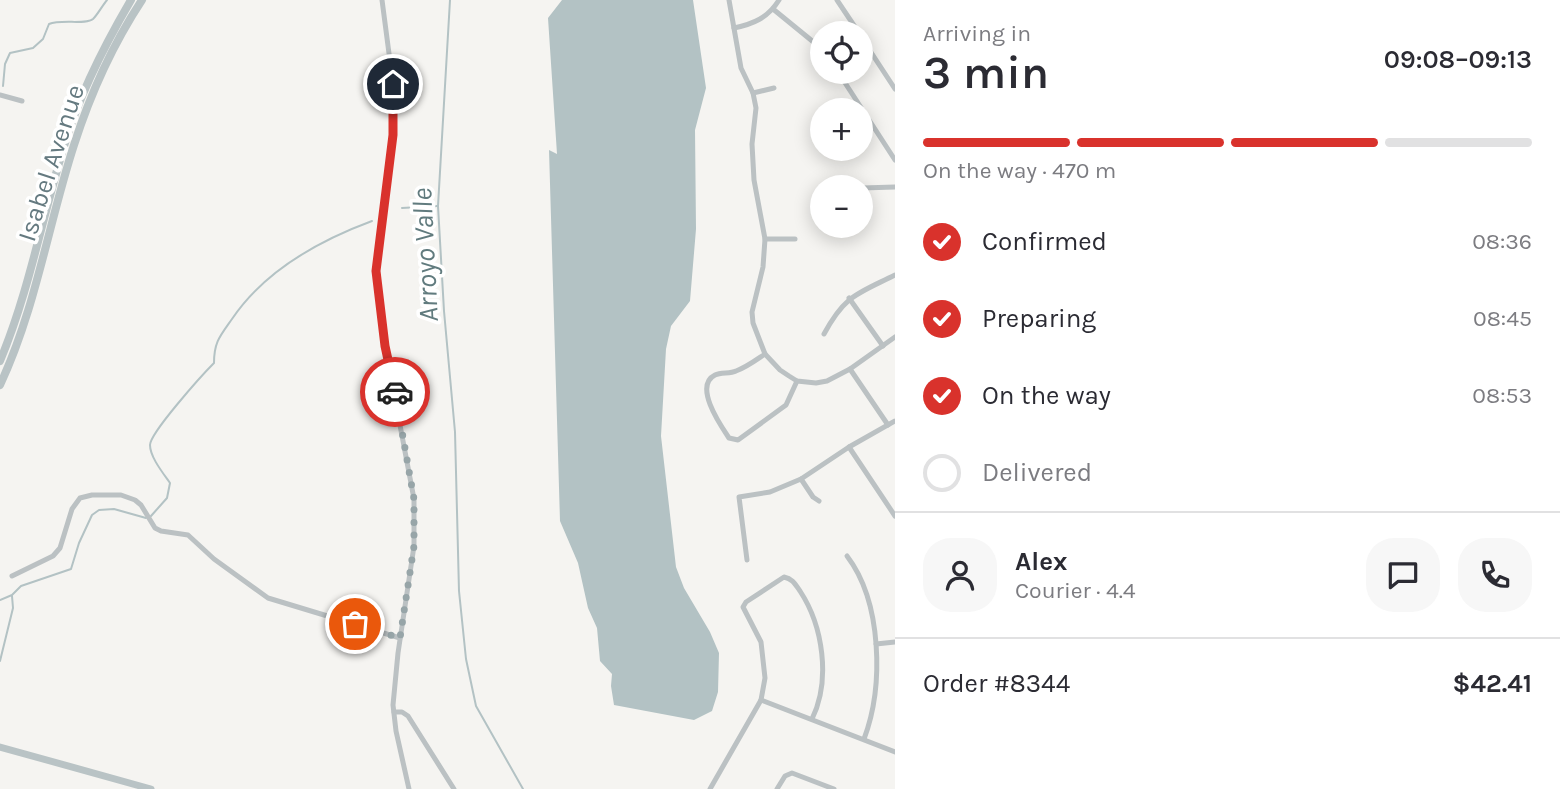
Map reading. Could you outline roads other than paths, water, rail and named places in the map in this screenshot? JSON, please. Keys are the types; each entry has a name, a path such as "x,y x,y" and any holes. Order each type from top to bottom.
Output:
{"highway":[{"name":"Isabel Avenue","path":"0,361 24,292 71,125 112,33 131,0"},
{"name":"Isabel Avenue","path":"0,385 29,311 80,128 120,37 142,0"}],"main road":[{"path":"0,747 151,789"}],"street":[{"path":"382,0 393,84 393,135 376,271 385,346 414,499 414,546 393,695 409,789"},
{"path":"729,0 741,68 753,93 756,107 752,144 754,180 765,239 763,267 752,312 753,323 765,354 780,370 797,381 816,383 827,381 850,369 895,337"},
{"path":"734,28 757,22 773,9 779,0"},
{"path":"837,0 851,21"},
{"path":"773,9 810,39"},
{"path":"873,55 895,89"},
{"path":"753,93 774,88"},
{"path":"0,95 22,101"},
{"path":"873,129 895,160"},
{"path":"873,188 895,187"},
{"path":"765,239 795,239"},
{"path":"824,334 838,309 849,298 895,275"},
{"path":"849,298 883,346"},
{"path":"765,354 743,368 713,376 709,381 707,389 710,407 729,438 738,440 773,417 786,405 797,381"},
{"path":"850,369 888,425"},
{"path":"747,560 739,498 770,492 801,479 895,421"},
{"path":"849,447 895,516"},
{"path":"801,479 819,501"},
{"path":"12,576 53,556 60,548 72,509 80,498 92,495 121,495 141,505 155,528 188,535 214,559 268,598 400,638"},
{"path":"848,556 864,590 876,644 876,694 871,722 864,739"},
{"path":"710,789 761,701 765,678 764,656 757,631 743,607 746,601 780,579 790,578 812,612 820,645 822,684 813,719"},
{"path":"876,644 895,642"},
{"path":"761,701 895,752"},
{"path":"394,712 408,716 454,789"},
{"path":"777,789 785,776 792,773 834,789"}],"waterway":[{"path":"3,86 5,64 10,53 33,48 43,39 49,24 90,21 107,0"},
{"name":"Arroyo Valle","path":"450,0 438,206 455,432 459,591 466,659 476,706 523,789"},
{"path":"402,208 437,206"},
{"path":"151,516 167,498 170,483 152,455 152,439 214,363 218,340 232,319 260,286 294,259 332,238 372,221"},
{"path":"0,600 12,595 21,586 71,569 92,515 99,510 114,509 146,518"},
{"path":"0,661 13,608 12,596"}]}
